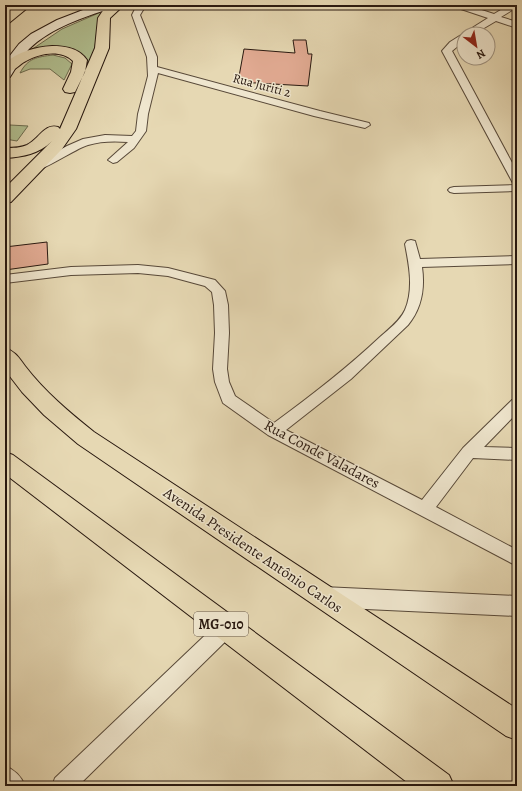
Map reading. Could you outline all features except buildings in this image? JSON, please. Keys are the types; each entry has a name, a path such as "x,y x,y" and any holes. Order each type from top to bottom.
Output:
{"highway":[{"path":"5,11 13,5"},
{"path":"5,20 25,5"},
{"path":"5,198 56,146 68,129 102,48 104,18 108,12 118,5"},
{"path":"6,71 20,58 40,51 60,50 76,54 80,60 78,72 65,101"},
{"path":"5,153 23,151 42,144 52,130 59,116"},
{"name":"Avenida Presidente Antônio Carlos","path":"5,355 30,387 52,410 86,438 517,726"},
{"name":"MG-010","path":"5,461 438,786"}],"main road":[{"path":"28,27 83,5"},
{"path":"6,71 14,57 44,30 107,5"}],"street":[{"path":"5,6 10,5"},
{"path":"113,160 130,146 141,131 143,114 153,76 152,57 136,15 138,9 142,5"},
{"path":"458,5 517,25"},
{"path":"481,26 514,5"},
{"path":"456,42 447,51 517,182"},
{"name":"Rua Juriti 2","path":"152,69 318,114 365,125"},
{"path":"32,170 76,146 87,142 103,139 136,139"},
{"path":"454,190 517,188"},
{"path":"274,431 367,359 411,312 415,297 415,263 411,244"},
{"path":"415,263 517,260"},
{"name":"Rua Conde Valadares","path":"5,279 71,271 138,270 168,272 210,283 218,291 221,305 222,333 220,369 222,382 228,398 274,431 425,509 517,559"},
{"path":"425,509 469,452 517,404"},
{"path":"469,452 517,454"},
{"path":"322,597 517,606"},
{"path":"63,786 226,628"},
{"path":"5,777 14,786"}],"green space":[{"path":"101,12 98,22 94,52 82,89 63,127 49,147 47,146 71,106 89,62 77,52 69,49 53,48 28,52 62,29"},
{"path":"53,55 65,58 72,64 64,80 50,69 30,69 20,73 30,61"},
{"path":"10,125 28,126 17,141 5,139 5,131"}]}
